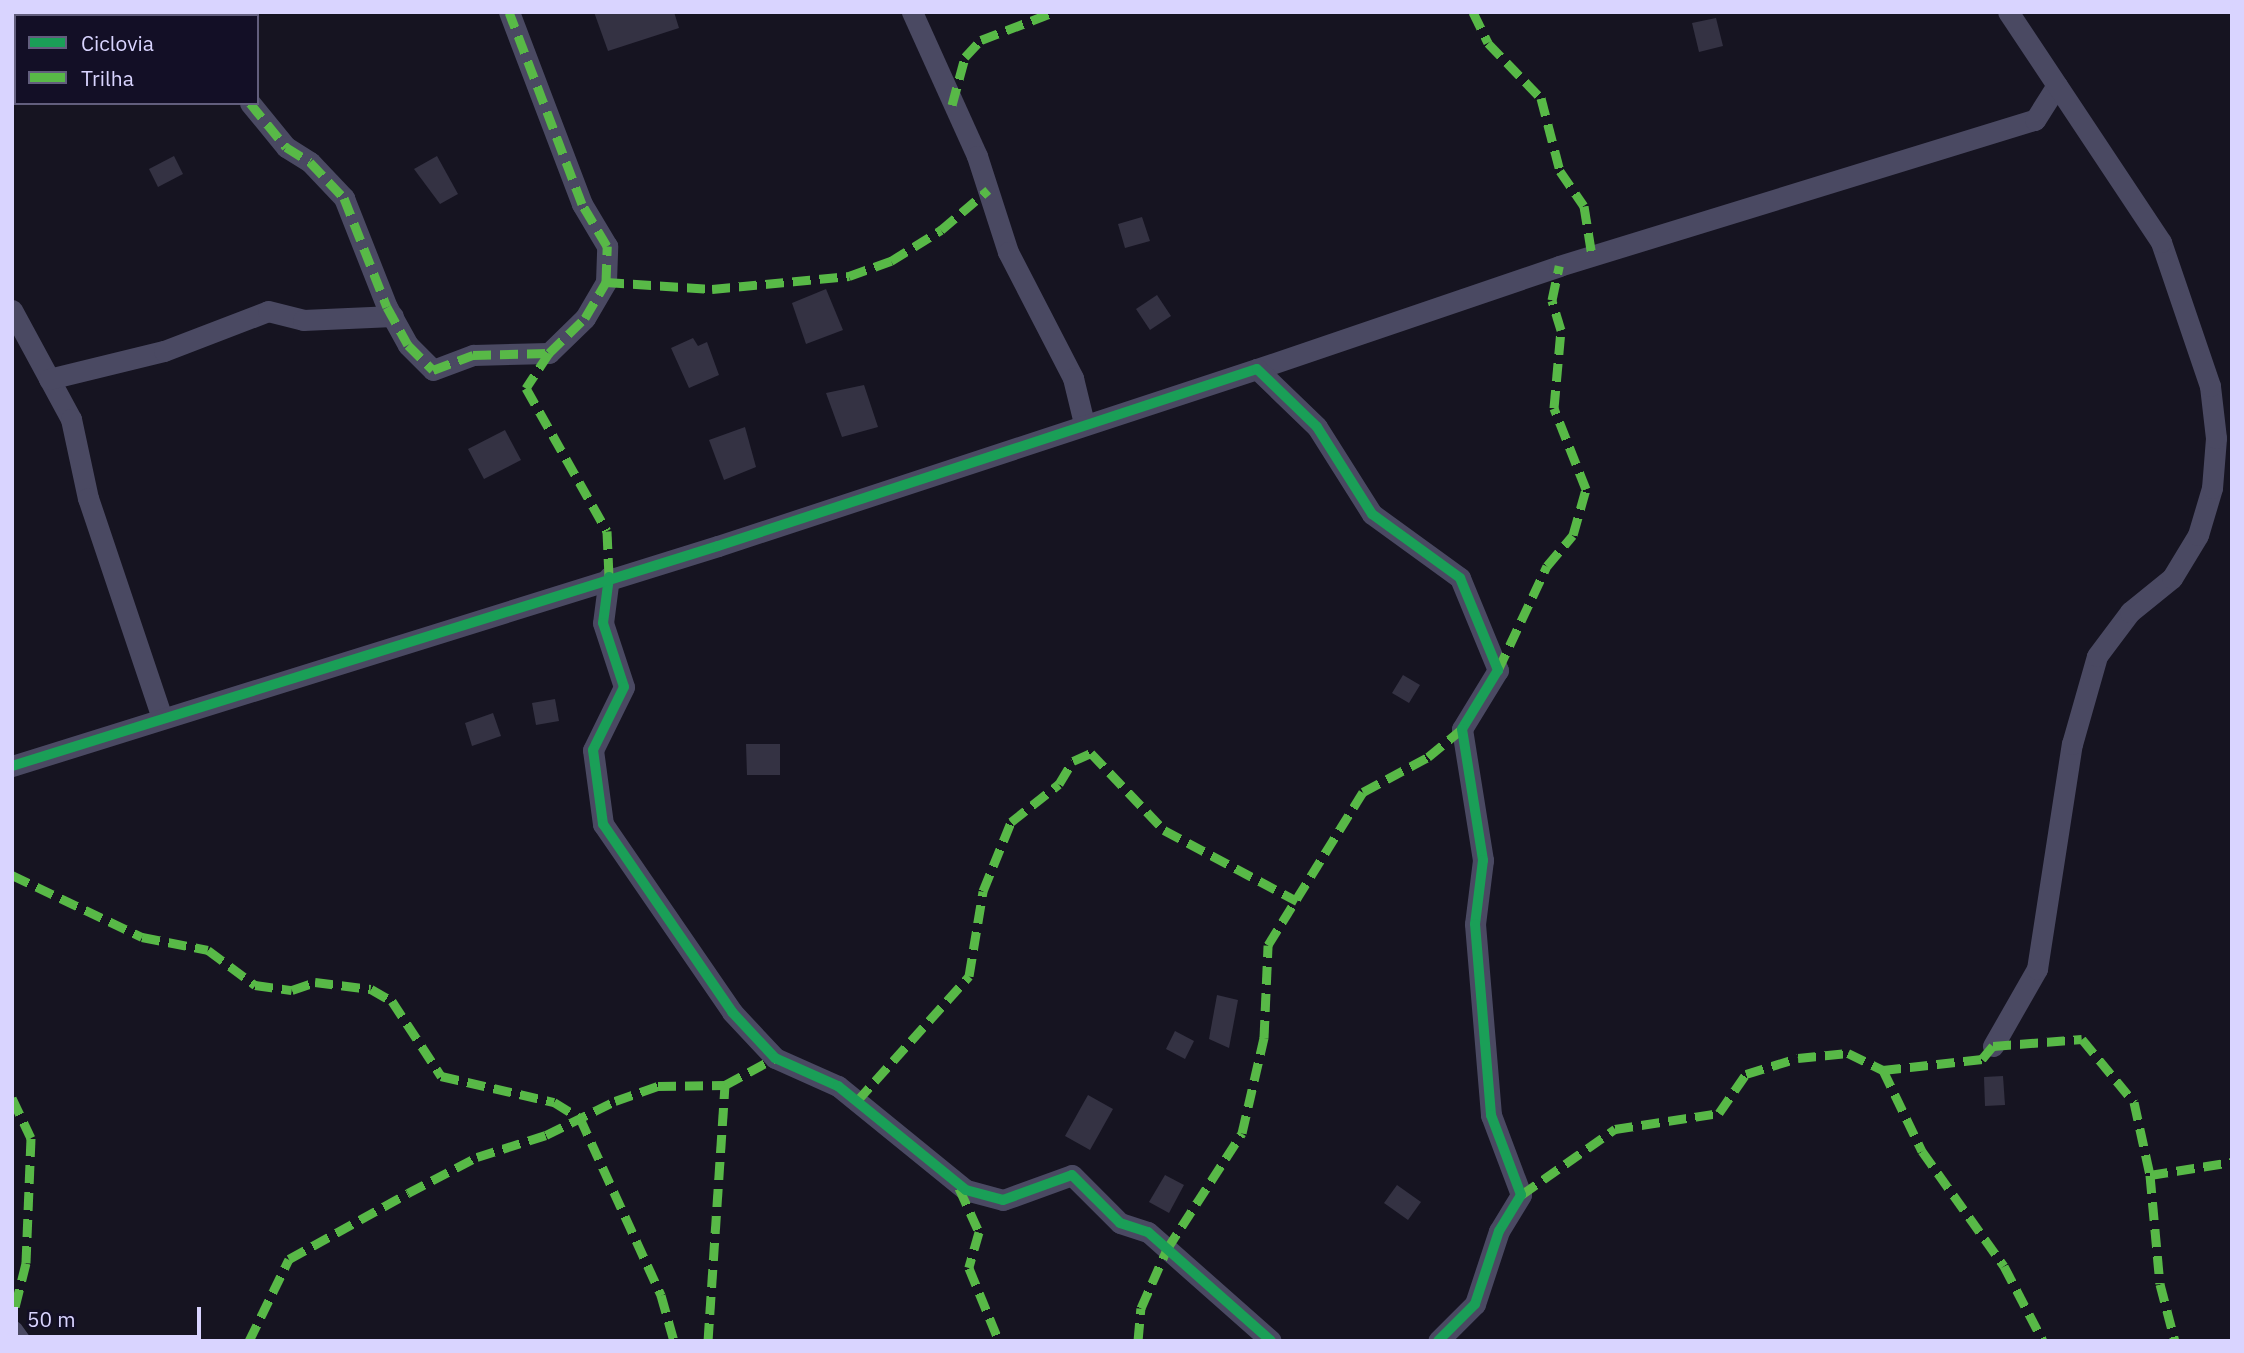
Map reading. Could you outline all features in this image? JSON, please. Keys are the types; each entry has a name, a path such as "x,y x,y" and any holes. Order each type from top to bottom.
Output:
{"street":[{"path":"252,105 286,147 344,198 393,316 408,345 433,370 472,355 549,353 585,318 606,282 607,246 582,204 509,12"},
{"path":"912,12 977,156 1008,252 1073,378 1084,423"},
{"path":"1993,1046 2037,969 2072,744 2096,656 2130,612 2172,578 2198,535 2212,488 2216,438 2210,386 2161,242 2008,12"},
{"path":"12,766 1257,369 1559,266 2035,120 2057,85"},
{"path":"12,310 71,419 89,499 162,718"},
{"path":"49,379 177,347 268,311 303,320 393,316"},
{"path":"1257,369 1317,427 1372,513 1460,578 1498,670 1462,729 1482,860 1475,924 1491,1115 1521,1195 1499,1231 1475,1304 1438,1341"},
{"path":"609,577 603,623 624,687 593,750 603,824 732,1012 775,1058 838,1086 966,1190 1003,1200 1072,1175 1120,1223 1148,1232 1271,1341"},
{"path":"12,1331 20,1341"}],"building":[{"path":"594,12 674,12 679,28 608,51"},
{"path":"1716,18 1723,46 1699,52 1692,23"},
{"path":"174,156 183,174 158,187 149,169"},
{"path":"437,156 458,194 440,204 414,169"},
{"path":"1142,217 1150,241 1125,248 1118,224"},
{"path":"826,289 843,330 806,344 792,303"},
{"path":"1157,295 1171,316 1150,330 1136,309"},
{"path":"693,338 698,346 707,342 719,375 689,388 671,348"},
{"path":"864,385 878,427 842,437 826,393"},
{"path":"745,427 756,467 724,480 709,440"},
{"path":"505,430 521,460 484,479 468,449"},
{"path":"1403,675 1420,685 1409,703 1392,693"},
{"path":"555,699 559,721 536,725 532,703"},
{"path":"493,713 501,736 472,746 465,723"},
{"path":"746,744 780,744 780,775 747,775"},
{"path":"1217,995 1238,1000 1229,1048 1209,1039"},
{"path":"1175,1031 1194,1041 1185,1059 1166,1049"},
{"path":"2003,1076 2005,1105 1985,1106 1984,1077"},
{"path":"1088,1095 1113,1109 1090,1150 1065,1136"},
{"path":"1165,1175 1184,1185 1169,1213 1149,1202"},
{"path":"1397,1185 1421,1202 1408,1220 1384,1203"}],"marked path":[{"path":"252,105 286,147 310,162 344,198 387,307 408,345 433,370 473,355 549,353 585,318 606,282 607,246 582,204 509,12"},
{"path":"952,105 965,57 981,40 1054,12"},
{"path":"1473,12 1488,43 1541,98 1560,171 1584,206 1592,256"},
{"path":"606,282 712,289 849,276 891,261 941,230 988,190"},
{"path":"1498,670 1547,566 1573,535 1586,489 1554,408 1561,330 1552,300 1559,266"},
{"path":"549,353 526,388 607,531 609,577"},
{"path":"1138,1341 1141,1308 1167,1249 1242,1133 1264,1038 1268,945 1363,792 1428,757 1462,729"},
{"path":"857,1101 969,976 983,891 1011,822 1059,784 1073,761 1091,753 1164,830 1297,901"},
{"path":"12,875 142,937 208,950 255,985 292,990 315,982 371,989 392,1001 441,1076 554,1102 580,1118 661,1295 674,1341"},
{"path":"1883,1070 1982,1059 1993,1046 2082,1039 2134,1102 2150,1175 2160,1284 2175,1341"},
{"path":"1521,1195 1615,1129 1719,1113 1746,1074 1798,1058 1848,1053 1883,1070 1922,1151 2004,1266 2043,1341"},
{"path":"249,1341 289,1259 408,1193 477,1157 546,1135 615,1101 658,1086 725,1085 775,1058"},
{"path":"708,1341 725,1085"},
{"path":"12,1098 31,1138 26,1263 12,1319"},
{"path":"2150,1175 2232,1162"},
{"path":"959,1188 979,1232 969,1268 999,1341"}],"cycle path":[{"path":"12,766 718,546 1257,369 1317,427 1372,514 1460,578 1498,670 1462,729 1483,860 1475,924 1491,1115 1521,1195 1499,1231 1475,1304 1438,1341"},
{"path":"609,577 603,623 624,687 593,750 603,824 732,1012 775,1058 838,1086 966,1190 1003,1200 1072,1175 1120,1223 1148,1232 1271,1341"}]}
